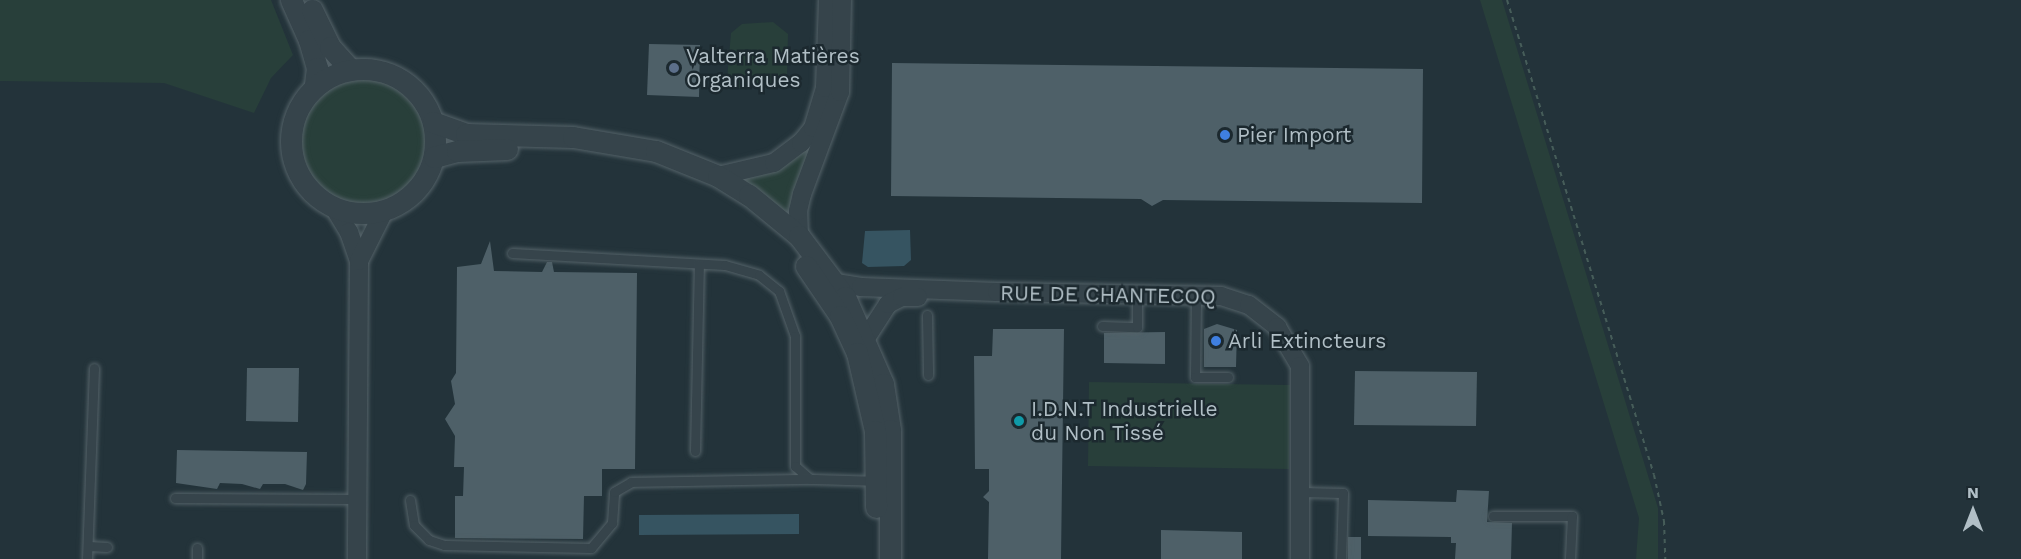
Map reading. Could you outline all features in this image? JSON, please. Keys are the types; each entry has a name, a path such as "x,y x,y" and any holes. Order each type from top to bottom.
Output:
{"street":[{"path":"291,0 309,40 317,68 315,85"},
{"path":"307,0 326,41 350,69"},
{"path":"718,176 774,163 801,143 813,128 825,88 828,0"},
{"path":"799,236 798,212 802,194 840,92 842,0"},
{"path":"350,69 372,69 392,74 410,86 424,102 433,122 434,157 424,181 407,199 384,211 359,214 335,209 314,196 298,176 290,152 293,120 299,104 315,85 350,69"},
{"path":"433,122 466,134 573,138 639,147 718,176 749,195 799,236 836,283 866,338 883,384 890,430 890,559"},
{"path":"434,157 480,149 568,150 627,157 686,176 716,190 766,224 805,266 831,301 857,353 875,431 876,559"},
{"path":"335,209 349,232 359,261 357,559"},
{"path":"359,261 384,211"},
{"name":"RUE DE CHANTECOQ","path":"836,283 861,287 997,292 1221,296 1249,305 1277,327 1296,355 1301,385 1300,559"},
{"path":"866,338 882,309 902,297 997,292"}],"lane":[{"path":"512,253 743,267 779,291 795,336 793,460 800,473 810,479"},
{"path":"695,451 699,264"},
{"path":"1102,326 1137,327 1137,296"},
{"path":"1196,296 1195,377 1228,377"},
{"path":"927,315 928,375"},
{"path":"87,559 94,368"},
{"path":"410,500 414,525 429,540 444,545 591,548 612,523 614,492 631,482 810,479 876,481"},
{"path":"1301,492 1343,493 1341,559"},
{"path":"175,498 357,499"},
{"path":"1492,516 1572,516 1570,559"},
{"path":"88,546 107,547"},
{"path":"197,548 197,559"}],"path":[{"path":"1507,0 1654,475 1664,522 1665,559"}],"green space":[{"path":"0,0 271,0 293,55 271,78 254,113 164,83 0,81"},
{"path":"1480,0 1502,0 1658,508 1658,559 1636,559 1639,518"},
{"path":"773,22 788,34 787,74 780,84 738,88 727,80 731,33 742,24"},
{"path":"362,77 387,82 408,95 421,116 426,141 421,166 408,187 387,200 362,205 337,200 316,187 303,166 298,141 303,116 316,95 337,82"},
{"path":"836,88 790,221 733,178 773,169"},
{"path":"1089,382 1290,385 1289,469 1088,466"}],"water":[{"path":"910,230 911,260 904,266 868,267 862,263 865,231"},
{"path":"799,514 799,534 639,535 639,515"}],"building":[{"path":"649,44 700,45 699,97 647,95"},
{"name":"Pier Import","path":"892,63 1423,69 1422,203 1163,200 1152,206 1141,199 891,196"},
{"path":"490,241 494,271 542,272 547,262 552,262 554,272 637,273 635,469 602,469 602,496 584,496 583,539 455,538 455,496 463,496 464,467 454,467 455,436 445,419 455,404 451,381 456,373 457,267 481,264"},
{"path":"1217,324 1237,330 1236,367 1204,367 1204,329"},
{"name":"I.D.N.T Industrielle du Non Tissé","path":"993,329 1064,329 1061,559 988,559 989,502 983,497 989,491 989,469 975,469 974,356 992,356"},
{"path":"1165,332 1165,364 1104,363 1104,333"},
{"path":"247,368 299,368 298,422 246,421"},
{"path":"1355,371 1477,372 1476,426 1354,425"},
{"path":"177,450 307,452 306,484 303,490 285,484 263,484 260,489 242,484 220,483 217,489 176,483"},
{"path":"1457,490 1489,491 1487,522 1512,523 1511,559 1455,559 1456,543 1451,543 1451,537 1368,536 1368,500 1456,502"},
{"path":"1161,530 1242,532 1242,559 1161,559"},
{"path":"1348,537 1361,537 1361,559 1348,559"}],"place":[{"name":"Valterra Matières Organiques","path":"674,68"},
{"name":"Pier Import","path":"1225,135"},
{"name":"Arli Extincteurs","path":"1216,341"},
{"name":"I.D.N.T Industrielle du Non Tissé","path":"1019,421"}]}
